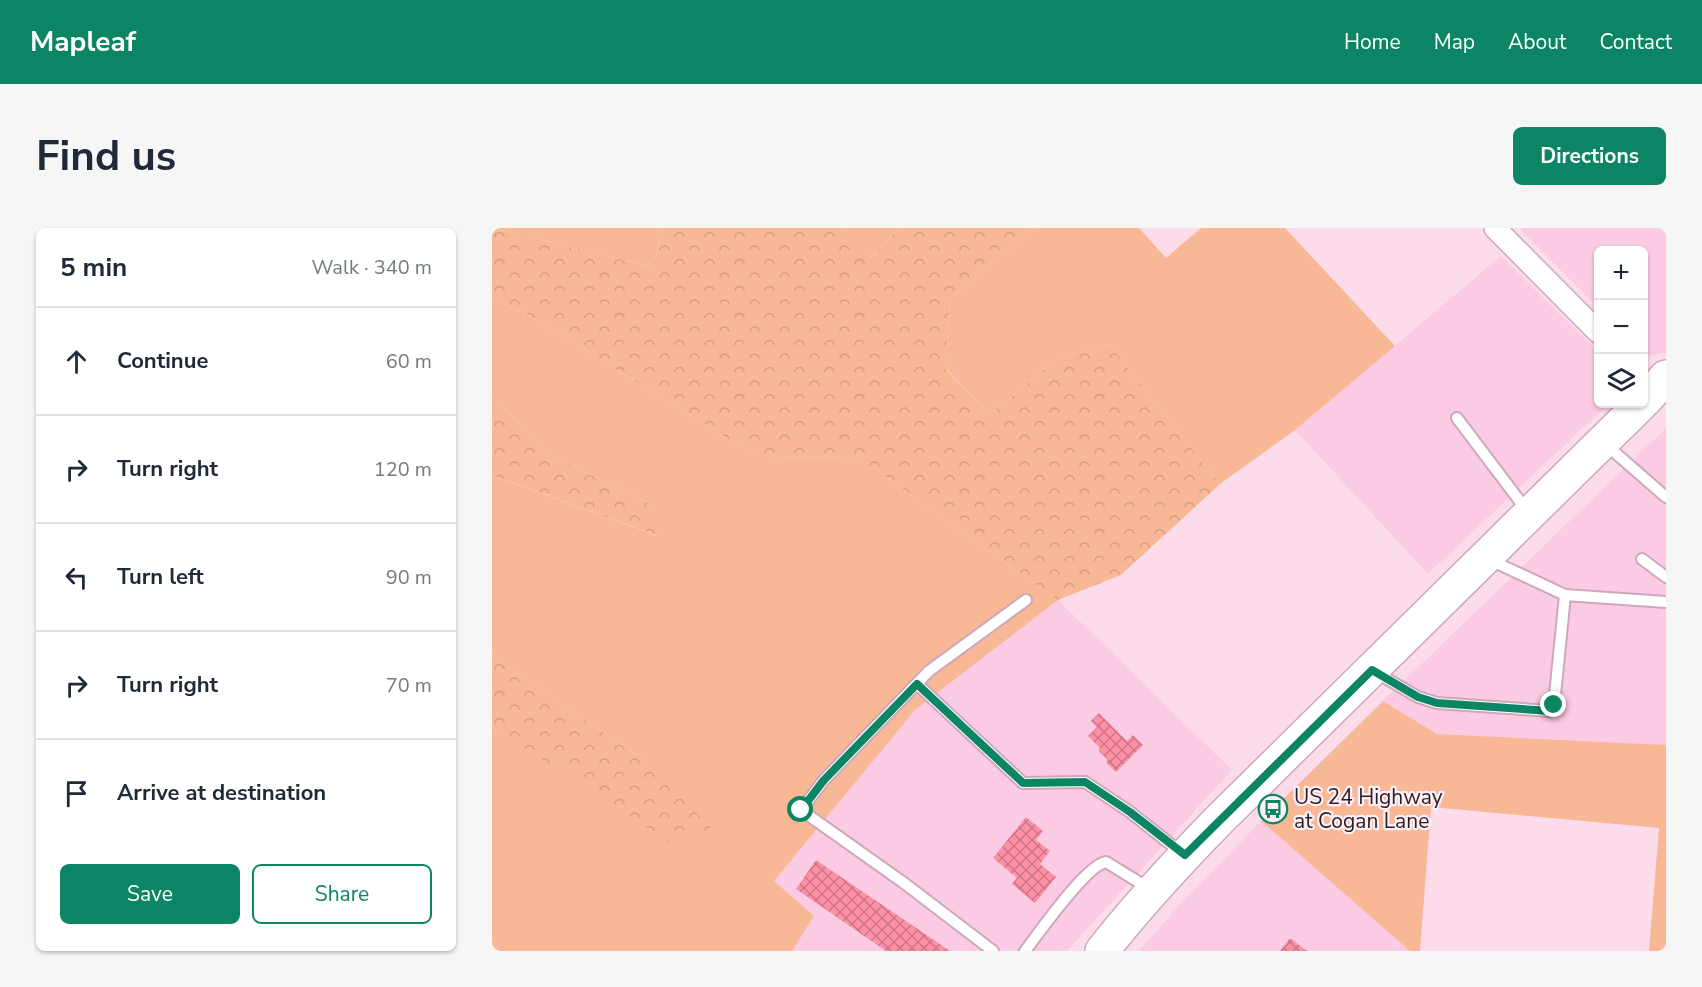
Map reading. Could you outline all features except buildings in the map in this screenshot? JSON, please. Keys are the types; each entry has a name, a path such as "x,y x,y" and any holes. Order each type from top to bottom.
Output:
{"main road":[{"path":"1106,950 1152,891 1185,855 1653,391"}],"street":[{"path":"1495,228 1594,327"}],"lane":[{"path":"1456,418 1530,514"},
{"path":"1603,442 1666,498"},
{"path":"1486,558 1565,595 1666,602"},
{"path":"1642,559 1666,577"},
{"path":"1372,670 1418,697 1437,703 1550,711 1554,705 1565,595"},
{"path":"993,951 904,883 801,810 824,780 929,671 1026,600"},
{"path":"917,684 1023,783 1085,782 1130,812 1185,855"},
{"path":"1024,951 1083,876 1099,863 1106,862 1152,891"}],"shaded area":[{"path":"1523,228 1666,228 1666,353 1648,356 1648,246 1594,246 1594,304 1521,230"},
{"path":"1501,256 1594,348 1594,408 1604,408 1428,574 1295,430"},
{"path":"1666,428 1666,745 1437,734 1383,701"},
{"path":"1058,600 1232,770 1067,951 792,951 814,916 773,881 915,710"},
{"path":"1261,821 1410,951 1139,951 1174,911"}],"green space":[{"path":"492,228 663,228 653,267"},
{"path":"492,228 653,267 663,228 847,228 846,232 870,258 900,228 1034,228 950,299 946,369 989,415 1057,359 1109,344 1220,484 1121,575 1058,600 859,458 758,457 527,314 492,299"},
{"path":"847,228 900,228 870,258 845,232"},
{"path":"1034,228 1139,228 1166,258 1201,228 1285,228 1395,346 1295,430 1220,484 1109,344 1057,359 989,415 946,368 950,299"},
{"path":"492,299 527,314 758,457 859,458 1058,600 915,710 774,881 814,916 792,951 492,951 492,727 524,747 650,764 494,658 492,647 492,475 658,536 647,502 548,454 492,395"},
{"path":"492,395 548,454 647,502 659,536 492,475"},
{"path":"492,647 494,658 650,764 712,829 672,844 492,727"},
{"path":"1383,701 1437,734 1666,745 1666,951 1649,951 1659,828 1431,807 1420,951 1410,951 1261,821"}],"place":[{"name":"US 24 Highway at Cogan Lane","path":"1273,809"}],"route":[{"path":"801,810 824,780 917,684 1023,783 1085,782 1130,812 1185,855 1372,670 1418,697 1437,703 1550,711 1554,705"}]}
